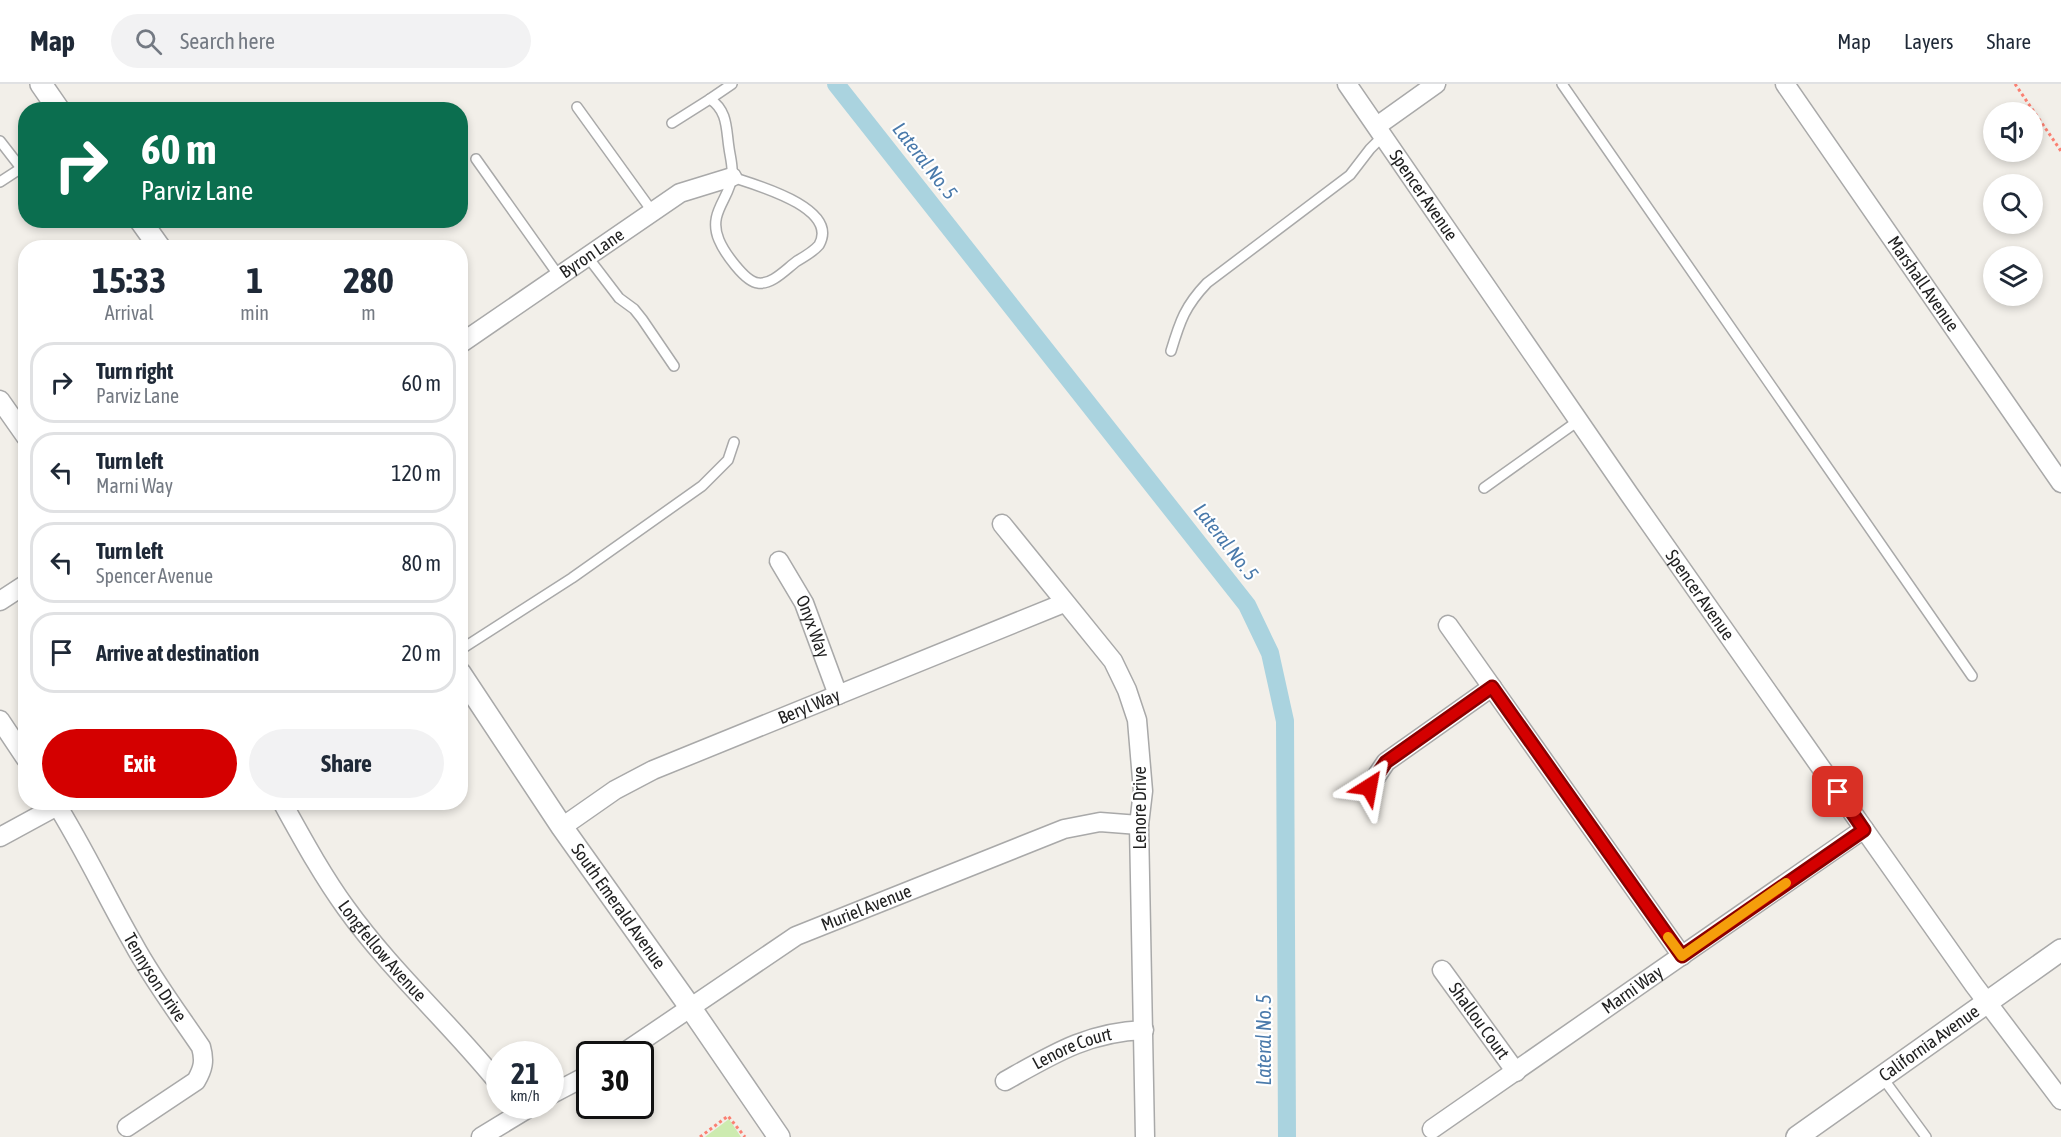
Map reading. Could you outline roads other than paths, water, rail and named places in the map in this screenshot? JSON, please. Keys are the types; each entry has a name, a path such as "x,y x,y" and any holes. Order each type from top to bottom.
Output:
{"street":[{"path":"41,84 53,102"},
{"name":"Spencer Avenue","path":"1347,84 1578,421 1864,830 1987,1003 2061,1100"},
{"path":"1380,131 1436,84"},
{"name":"Marshall Avenue","path":"1785,84 2061,483"},
{"name":"Byron Lane","path":"468,339 680,193 732,177"},
{"path":"0,400 18,426"},
{"name":"Lenore Drive","path":"1002,524 1064,603 1113,660 1127,690 1137,720 1143,791 1139,825 1145,1137"},
{"name":"Onyx Way","path":"779,561 804,603 838,694"},
{"path":"0,601 18,589"},
{"name":"Beryl Way","path":"562,827 615,790 653,770 1064,603"},
{"path":"1448,625 1682,956"},
{"name":"South Emerald Avenue","path":"468,685 562,827 779,1137"},
{"path":"1369,787 1386,762 1492,687"},
{"path":"0,720 18,747"},
{"path":"0,837 46,810"},
{"name":"Tennyson Drive","path":"60,810 91,863 133,944 201,1047 204,1058 202,1071 196,1082 127,1127"},
{"name":"Longfellow Avenue","path":"287,810 346,908 400,975 486,1068"},
{"name":"Muriel Avenue","path":"645,1041 690,1007 796,936 1031,840 1064,829 1100,822 1139,825"},
{"name":"Marni Way","path":"1432,1129 1864,830"},
{"name":"California Avenue","path":"1797,1137 2061,950"},
{"name":"Shallou Court","path":"1442,970 1516,1072"},
{"name":"Lenore Court","path":"1005,1081 1050,1055 1086,1039 1120,1031 1144,1030"},
{"path":"481,1137 507,1119"}],"lane":[{"path":"672,123 732,84"},
{"path":"1562,84 1972,676"},
{"path":"710,99 725,117 732,177 718,211 715,227 719,241 744,276 756,283 767,283 818,247 822,235 820,223 812,211 732,177"},
{"path":"577,107 652,211"},
{"path":"1171,351 1181,318 1192,299 1207,283 1350,175 1370,149 1380,131"},
{"path":"0,141 18,161"},
{"path":"476,159 559,276"},
{"path":"0,182 18,170"},
{"path":"587,256 619,298 634,309 642,319 674,366"},
{"path":"1484,488 1578,421"},
{"path":"468,645 572,578 702,486 728,460 734,442"},
{"path":"1882,1077 1926,1137"}],"waterway":[{"name":"Lateral No. 5","path":"836,84 1247,605 1270,653 1285,721 1287,1137"}]}
